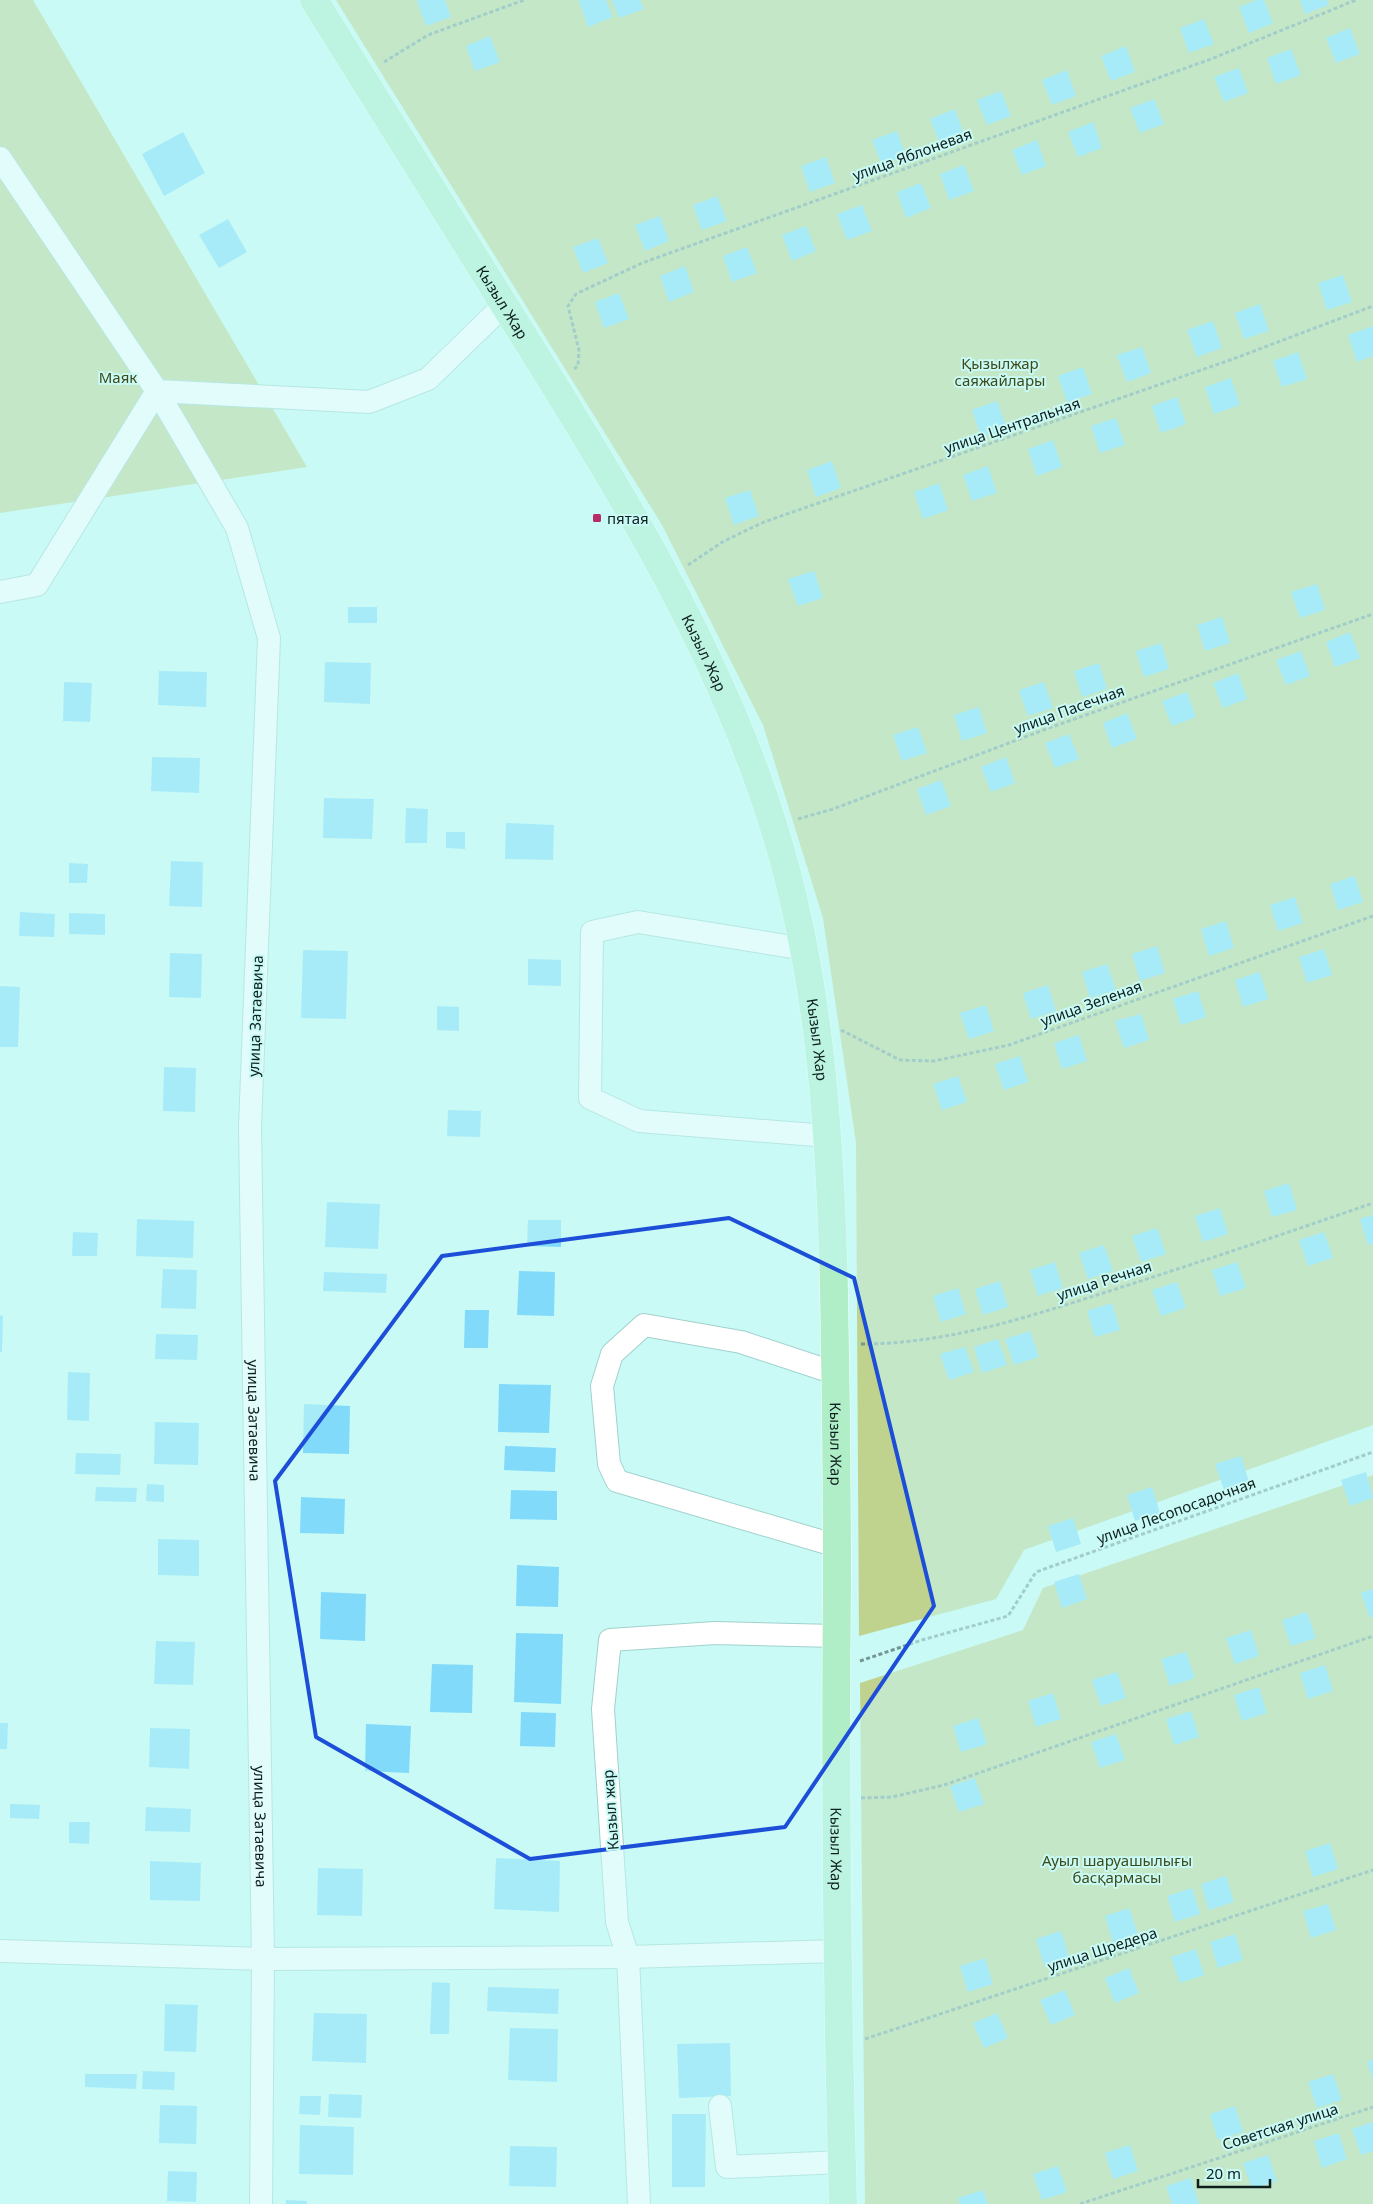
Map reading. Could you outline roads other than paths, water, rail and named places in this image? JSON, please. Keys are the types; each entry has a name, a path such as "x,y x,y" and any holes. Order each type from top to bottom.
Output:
{"main road":[{"name":"Кызыл Жар","path":"314,0 554,385 630,513 692,626 738,728 764,794 787,871 805,949 815,1019 827,1136 832,1233 837,1426 835,1800 838,2048 843,2204"}],"street":[{"name":"улица Затаевича","path":"0,158 157,391 237,528 269,638 250,1127 263,1959 261,2204"},
{"path":"0,592 37,586 157,391 369,402 428,379 504,305"},
{"path":"805,949 638,922 592,932 590,1098 639,1121 827,1136"},
{"path":"835,1373 741,1342 644,1325 612,1354 602,1386 609,1464 617,1482 837,1546"},
{"name":"Кызыл жар","path":"639,2204 628,1957 617,1922 603,1709 610,1640 715,1633 836,1636"},
{"path":"0,1951 263,1959 628,1957 837,1951"},
{"path":"720,2106 727,2167 842,2162"}],"place":[{"name":"пятая","path":"597,518"}],"park label":[{"name":"Қызылжар саяжайлары","path":"1000,372"},
{"name":"Маяк","path":"118,377"},
{"name":"Ауыл шаруашылығы басқармасы","path":"1117,1868"}]}
